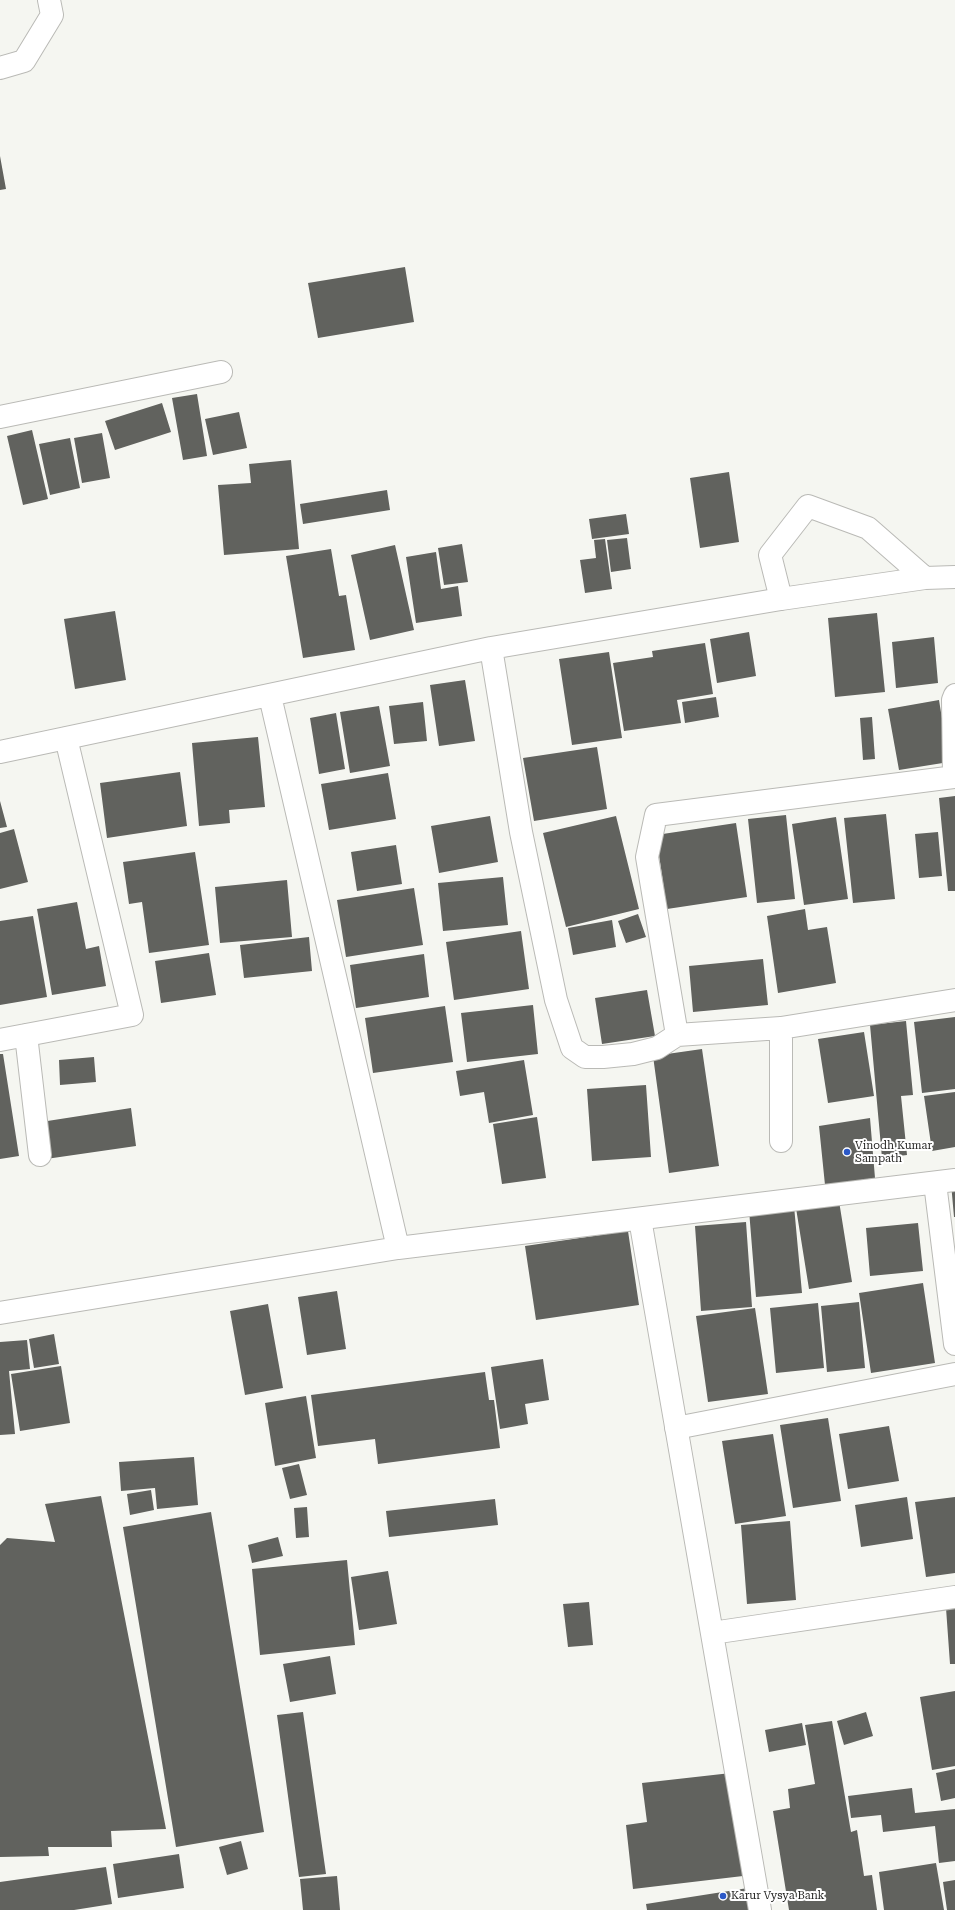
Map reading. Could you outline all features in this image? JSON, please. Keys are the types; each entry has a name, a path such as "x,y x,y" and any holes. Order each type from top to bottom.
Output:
{"street":[{"path":"0,68 24,61 52,15 49,0"},
{"path":"0,417 221,372"},
{"path":"781,599 770,555 808,506 868,528 925,578"},
{"path":"0,752 270,696 490,648 781,599 925,578 955,577"},
{"path":"490,648 521,832 552,985 572,1048 585,1057 618,1056 657,1048 677,1035 780,1028 955,1000"},
{"path":"677,1035 647,857 656,815 955,777 953,700 955,694"},
{"path":"270,696 398,1248"},
{"path":"0,1040 132,1015 66,738"},
{"path":"780,1028 782,1141"},
{"path":"26,1035 40,1155"},
{"path":"0,1313 398,1248 945,1182 955,1344"},
{"path":"640,1219 760,1910"},
{"path":"676,1428 955,1374"},
{"path":"712,1633 955,1597"}],"building":[{"path":"0,156 6,189 0,190"},
{"path":"405,267 414,322 318,338 308,283"},
{"path":"197,394 207,456 183,460 172,398"},
{"path":"162,403 171,432 115,450 105,421"},
{"path":"239,412 247,448 213,455 205,419"},
{"path":"32,430 48,499 23,505 7,436"},
{"path":"102,433 110,478 82,483 74,438"},
{"path":"70,438 80,488 50,495 39,444"},
{"path":"291,460 299,549 224,555 218,485 251,483 249,464"},
{"path":"729,472 739,542 700,548 690,478"},
{"path":"387,490 390,510 303,524 300,504"},
{"path":"626,514 629,534 592,539 589,519"},
{"path":"627,538 631,569 611,572 607,540"},
{"path":"605,539 612,589 585,593 580,560 596,558 594,540"},
{"path":"462,544 468,582 444,585 438,548"},
{"path":"395,545 414,630 370,640 351,555"},
{"path":"331,549 339,596 346,595 355,650 303,658 286,556"},
{"path":"436,552 441,589 458,586 462,616 416,623 406,557"},
{"path":"115,611 126,680 75,689 64,619"},
{"path":"877,613 885,692 835,697 828,618"},
{"path":"749,632 756,676 717,683 710,639"},
{"path":"934,637 938,683 896,688 892,642"},
{"path":"705,643 713,694 677,700 681,723 624,731 613,663 653,657 652,651"},
{"path":"609,652 622,738 572,745 559,659"},
{"path":"465,680 475,741 439,746 430,685"},
{"path":"716,697 719,717 685,723 682,702"},
{"path":"939,700 949,762 899,770 888,709"},
{"path":"423,702 427,741 394,744 389,706"},
{"path":"379,706 390,766 350,773 340,712"},
{"path":"336,713 345,769 319,774 310,718"},
{"path":"872,717 875,759 863,760 860,718"},
{"path":"258,737 265,807 229,810 230,823 199,826 192,743"},
{"path":"597,747 607,809 534,821 523,758"},
{"path":"180,772 187,826 107,838 100,783"},
{"path":"388,773 396,819 329,830 321,784"},
{"path":"955,796 955,891 948,891 939,798"},
{"path":"0,801 7,827 0,828"},
{"path":"886,814 895,899 853,903 844,818"},
{"path":"786,815 795,899 757,903 748,819"},
{"path":"490,816 498,862 439,873 431,826"},
{"path":"616,816 639,909 566,927 543,833"},
{"path":"836,817 848,899 804,905 792,824"},
{"path":"736,823 747,897 667,909 656,835"},
{"path":"14,829 28,882 0,889 0,833"},
{"path":"938,832 942,876 919,878 915,834"},
{"path":"396,845 402,884 357,891 351,852"},
{"path":"195,852 209,945 149,953 142,902 129,904 123,862"},
{"path":"503,877 508,925 443,931 438,883"},
{"path":"287,880 292,937 220,943 215,887"},
{"path":"414,888 423,945 346,957 337,900"},
{"path":"77,902 86,949 99,946 106,986 52,995 37,909"},
{"path":"805,909 808,930 827,927 836,983 778,993 767,916"},
{"path":"638,914 646,937 626,943 618,921"},
{"path":"33,916 47,997 0,1005 0,921"},
{"path":"612,920 616,947 573,955 568,928"},
{"path":"521,931 529,989 454,1000 446,942"},
{"path":"309,937 312,971 244,978 240,945"},
{"path":"209,953 216,995 161,1003 155,961"},
{"path":"424,954 429,997 356,1008 350,965"},
{"path":"763,959 768,1005 693,1012 689,966"},
{"path":"647,990 655,1036 602,1044 595,998"},
{"path":"533,1005 538,1054 467,1062 461,1013"},
{"path":"445,1006 453,1062 373,1073 365,1018"},
{"path":"955,1017 955,1089 922,1093 914,1022"},
{"path":"906,1021 913,1095 901,1096 907,1155 882,1158 870,1025"},
{"path":"864,1032 874,1096 828,1103 818,1039"},
{"path":"702,1049 719,1166 669,1173 653,1056"},
{"path":"0,1054 3,1054 19,1156 0,1159"},
{"path":"94,1057 96,1082 60,1085 59,1060"},
{"path":"524,1060 533,1115 489,1123 484,1092 460,1096 456,1071"},
{"path":"646,1085 651,1157 592,1161 587,1089"},
{"path":"955,1092 955,1147 932,1151 924,1096"},
{"path":"131,1108 136,1146 46,1159 41,1122"},
{"path":"537,1117 546,1178 502,1184 493,1124"},
{"name":"Vinodh Kumar Sampath","path":"870,1118 875,1178 825,1185 819,1126"},
{"path":"951,1183 955,1183 955,1217 954,1217"},
{"path":"839,1201 852,1282 809,1289 796,1208"},
{"path":"794,1206 802,1293 756,1297 749,1210"},
{"path":"746,1222 752,1307 701,1311 695,1226"},
{"path":"918,1223 923,1271 870,1276 866,1228"},
{"path":"628,1231 639,1305 536,1320 525,1246"},
{"path":"923,1283 935,1363 871,1373 859,1293"},
{"path":"337,1291 346,1349 307,1355 298,1297"},
{"path":"859,1302 865,1368 827,1372 821,1306"},
{"path":"818,1303 824,1368 776,1373 770,1308"},
{"path":"268,1304 283,1388 245,1395 230,1311"},
{"path":"755,1308 768,1394 708,1402 696,1316"},
{"path":"54,1334 59,1364 34,1368 29,1339"},
{"path":"27,1340 30,1369 9,1371 15,1434 0,1435 0,1342"},
{"path":"543,1359 549,1400 525,1404 528,1424 500,1429 491,1367"},
{"path":"61,1366 70,1423 20,1431 11,1374"},
{"path":"485,1372 489,1400 494,1400 500,1448 378,1464 375,1439 318,1446 311,1395"},
{"path":"306,1396 316,1458 275,1466 265,1403"},
{"path":"828,1418 841,1501 793,1508 780,1425"},
{"path":"889,1426 899,1481 848,1489 839,1434"},
{"path":"773,1434 786,1516 735,1524 722,1441"},
{"path":"194,1457 198,1505 157,1509 155,1488 121,1491 119,1462"},
{"path":"299,1464 307,1495 290,1499 282,1468"},
{"path":"151,1490 154,1510 130,1515 127,1494"},
{"path":"101,1496 166,1829 111,1831 112,1847 48,1847 49,1856 0,1857 0,1545 7,1538 55,1542 45,1504"},
{"path":"907,1497 913,1539 861,1547 855,1505"},
{"path":"955,1497 955,1573 926,1577 915,1502"},
{"path":"495,1499 498,1525 389,1537 386,1511"},
{"path":"307,1507 309,1537 296,1538 294,1508"},
{"path":"211,1512 264,1832 176,1847 123,1527"},
{"path":"790,1521 796,1600 747,1604 741,1525"},
{"path":"278,1537 283,1556 252,1563 248,1545"},
{"path":"347,1560 355,1645 260,1655 252,1569"},
{"path":"388,1571 397,1624 359,1630 351,1577"},
{"path":"589,1602 593,1645 568,1647 563,1604"},
{"path":"946,1608 955,1608 955,1664 950,1664"},
{"path":"330,1656 336,1694 290,1702 283,1664"},
{"path":"955,1691 955,1766 932,1770 920,1697"},
{"path":"303,1712 326,1874 299,1877 277,1715"},
{"path":"866,1712 873,1736 844,1745 837,1721"},
{"path":"832,1721 851,1832 857,1830 864,1876 872,1875 877,1910 789,1910 773,1811 790,1808 788,1789 815,1784 805,1725"},
{"path":"802,1723 806,1745 769,1752 765,1730"},
{"path":"955,1769 955,1798 941,1801 936,1773"},
{"path":"731,1773 743,1876 633,1889 626,1825 647,1822 642,1783"},
{"path":"912,1788 915,1813 955,1809 955,1861 939,1863 935,1826 883,1832 881,1815 851,1818 848,1796"},
{"path":"241,1841 248,1869 227,1875 219,1847"},
{"path":"179,1854 184,1888 118,1898 113,1864"},
{"path":"936,1863 944,1910 884,1910 879,1872"},
{"path":"106,1867 112,1904 74,1910 0,1910 0,1882"},
{"path":"337,1876 340,1910 303,1910 300,1879"},
{"path":"955,1880 955,1910 947,1910 943,1882"},
{"name":"Karur Vysya Bank","path":"748,1888 752,1910 647,1910 646,1904"}],"place":[{"name":"Vinodh Kumar Sampath","path":"847,1152"},
{"name":"Karur Vysya Bank","path":"723,1896"}]}
